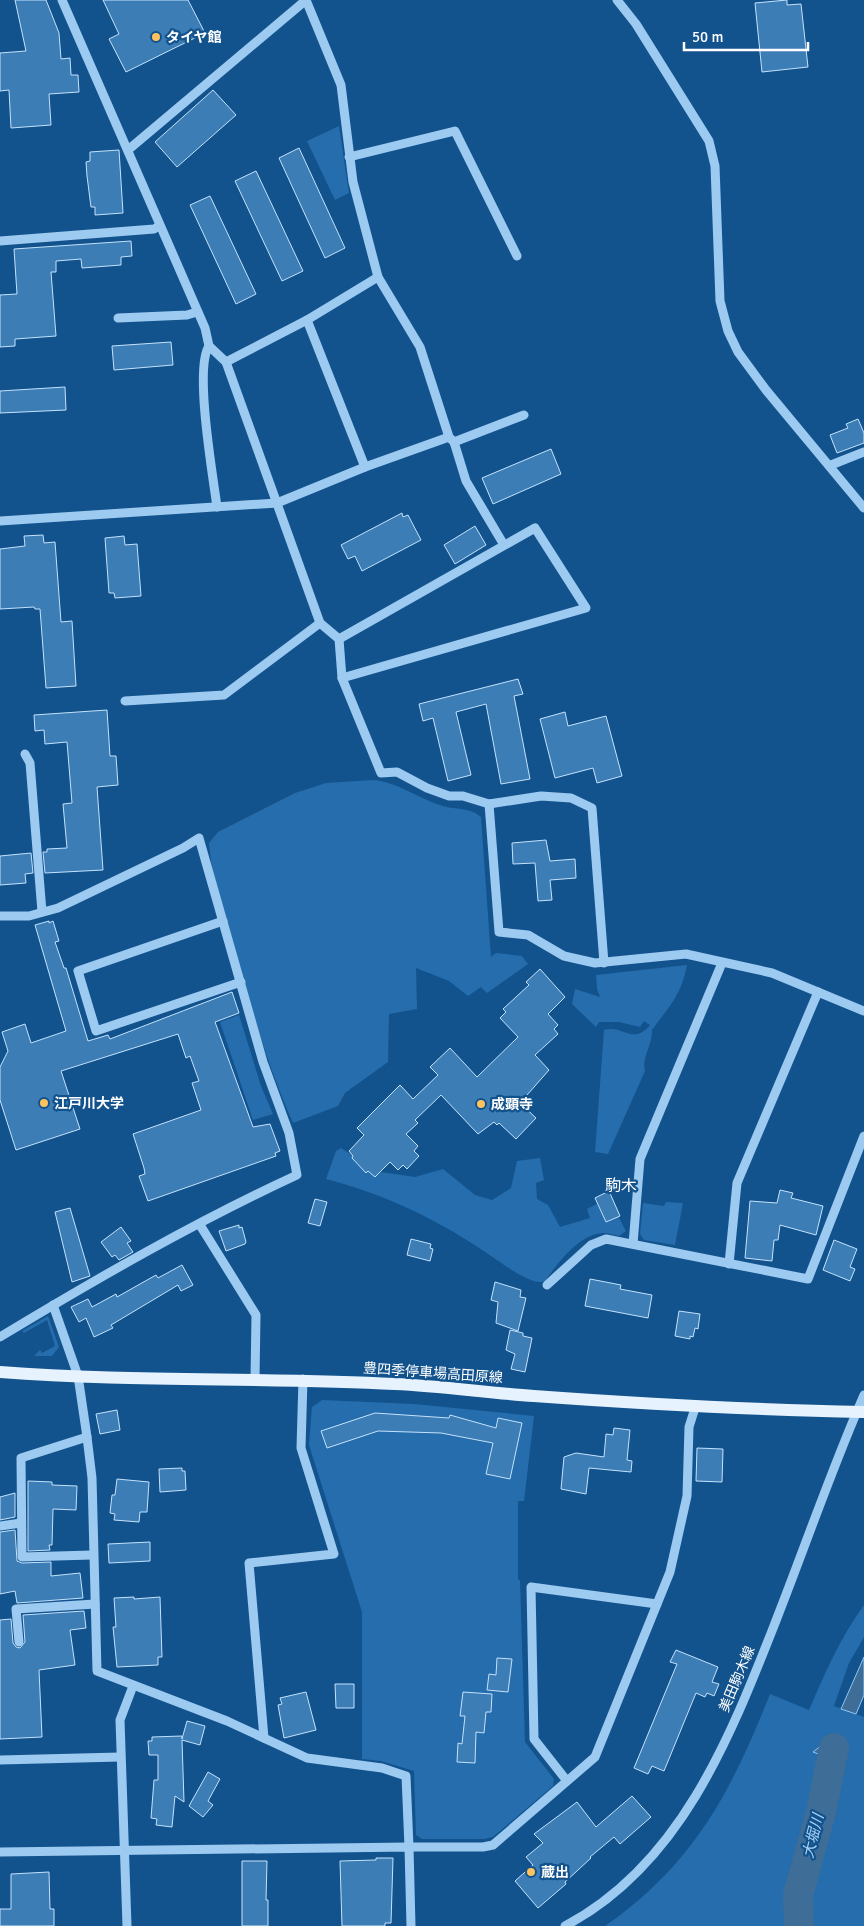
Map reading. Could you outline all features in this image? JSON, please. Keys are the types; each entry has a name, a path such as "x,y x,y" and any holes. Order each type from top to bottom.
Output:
{"main road":[{"name":"豊四季停車場高田原線","path":"0,1372 78,1376 303,1379 456,1388 530,1396 695,1408 860,1412"}],"street":[{"path":"62,0 205,328 209,346 226,362 320,623 339,639 342,678 381,773 396,772 427,788 449,796 463,796 489,804 541,796 571,798 592,808 604,963"},
{"path":"128,150 306,0 341,85 349,157 378,277 420,347 466,481 504,545"},
{"path":"617,0 636,24 709,141 715,166 720,301 728,331 738,352 766,390 864,508"},
{"path":"349,157 455,131 517,256"},
{"path":"0,241 154,229 159,226"},
{"path":"226,362 307,320 378,277"},
{"path":"118,318 187,315 197,312"},
{"path":"307,320 365,466"},
{"path":"209,346 204,354 204,402 217,507"},
{"path":"0,521 277,503 365,466 452,440 524,414"},
{"path":"831,466 864,452"},
{"path":"339,639 535,528 586,608 342,678"},
{"path":"125,701 224,695 320,623"},
{"path":"25,754 30,763 42,912"},
{"path":"489,804 499,932 528,935 564,956 595,963 686,954 772,973 864,1011"},
{"path":"0,916 29,916 58,908 183,848 199,838 263,1062 290,1133 297,1176 255,1195 53,1305 0,1337"},
{"path":"223,921 78,971 96,1031 241,982"},
{"path":"633,1244 640,1159 722,962"},
{"path":"729,1264 737,1183 818,992"},
{"path":"547,1285 590,1245 606,1239 808,1278 864,1136"},
{"path":"200,1225 256,1314 255,1379"},
{"path":"53,1305 78,1376 92,1478 92,1555 96,1671 227,1721 307,1758 382,1768 406,1776 411,1926"},
{"path":"264,1738 249,1564 334,1554 301,1448 303,1379"},
{"name":"美田駒木線","path":"565,1926 626,1884 668,1837 696,1799 750,1688 860,1412 864,1395"},
{"path":"0,1852 409,1846 483,1847 493,1845 595,1757 670,1572 686,1496 689,1427 695,1408"},
{"path":"87,1436 21,1458 22,1557 92,1555"},
{"path":"0,1526 21,1523"},
{"path":"567,1781 534,1739 531,1587 657,1604"},
{"path":"19,1642 16,1609 95,1604"},
{"path":"127,1926 120,1720 133,1686"},
{"path":"0,1760 120,1756"}],"shaded area":[{"path":"339,126 349,193 335,200 307,141"},
{"path":"373,780 400,787 443,806 463,809 481,817 491,957 496,953 522,956 528,964 487,993 481,987 468,996 449,981 416,968 417,1009 389,1014 388,1062 345,1093 338,1106 293,1123 280,1092 248,998 212,870 209,843 218,832 295,793 326,783"},
{"path":"687,965 678,993 652,1030 644,1066 645,1071 608,1154 595,1152 604,1030 611,1029 638,1034 650,1025 644,1021 640,1027 619,1022 599,1022 596,1027 572,1004 575,989 600,997 597,989 596,975"},
{"path":"239,1015 261,1086 273,1114 253,1120 220,1022"},
{"path":"341,1148 353,1156 352,1158 366,1173 368,1171 375,1177 381,1172 415,1177 443,1169 475,1195 492,1200 511,1188 517,1161 540,1158 544,1180 536,1183 537,1199 548,1205 560,1227 590,1218 587,1209 597,1204 606,1222 618,1216 626,1231 619,1236 603,1233 586,1238 570,1251 545,1281 533,1281 525,1278 452,1231 412,1210 370,1192 326,1179 336,1151"},
{"path":"666,1202 683,1203 675,1245 644,1240 640,1234 643,1203 664,1206"},
{"path":"48,1316 59,1347 52,1356 34,1356 40,1350 42,1353 55,1346 47,1320 24,1333 22,1331"},
{"path":"322,1400 414,1404 534,1416 524,1501 518,1501 518,1580 520,1580 525,1742 554,1779 553,1786 493,1837 484,1839 422,1839 416,1835 414,1771 381,1761 362,1759 362,1612 309,1445 312,1407"},
{"path":"864,1605 864,1637 849,1663 834,1706 864,1717 864,1926 605,1926 636,1902 663,1877 706,1824 740,1763 770,1694 809,1710 840,1643"},
{"path":"864,1657 864,1695 856,1714 841,1709"},
{"path":"826,1742 842,1748 844,1764 813,1752"}],"building":[{"path":"15,0 46,0 59,33 61,59 70,58 71,75 78,75 79,92 49,94 51,125 11,128 9,90 0,91 0,53 26,51"},
{"name":"タイヤ館","path":"103,0 188,0 205,33 126,72 109,39 119,34"},
{"path":"787,0 787,5 801,4 808,67 762,72 755,3"},
{"path":"213,90 236,115 177,167 155,142"},
{"path":"299,148 345,248 325,258 279,158"},
{"path":"119,150 123,213 95,215 95,207 91,207 86,162 90,161 90,152"},
{"path":"256,171 303,271 282,281 235,181"},
{"path":"210,196 256,294 236,304 190,205"},
{"path":"131,241 132,256 121,257 121,265 82,268 81,259 56,261 56,272 51,272 56,336 15,339 15,346 0,347 0,295 17,294 14,249"},
{"path":"171,342 173,365 114,370 112,346"},
{"path":"65,387 66,410 0,413 0,391"},
{"path":"858,419 864,433 864,443 837,453 830,435 848,428 846,424"},
{"path":"551,449 561,474 493,504 482,478"},
{"path":"402,513 403,517 408,515 421,540 362,571 355,556 348,559 341,545"},
{"path":"475,526 486,545 455,564 444,545"},
{"path":"43,535 44,543 55,542 61,622 72,621 76,686 46,688 40,609 35,609 34,607 0,609 0,549 25,546 24,536"},
{"path":"124,536 125,545 137,544 141,596 115,598 114,593 109,593 105,538"},
{"path":"518,679 523,694 514,696 530,779 501,784 486,704 456,712 471,775 448,781 433,718 423,721 419,704"},
{"path":"107,710 110,756 116,756 118,785 97,787 103,870 45,873 43,852 47,852 47,849 67,848 63,804 72,803 67,742 45,744 44,730 35,731 34,715"},
{"path":"565,712 568,726 606,716 622,776 597,783 593,768 555,778 540,719"},
{"path":"546,840 550,861 575,859 576,878 550,880 552,900 538,901 535,863 513,864 512,843"},
{"path":"31,853 33,873 25,874 26,883 0,885 0,856"},
{"path":"49,921 49,923 53,921 59,941 55,942 64,968 66,968 88,1041 108,1035 110,1039 232,992 239,1013 215,1022 253,1127 270,1124 280,1151 275,1153 276,1156 148,1201 139,1176 145,1174 133,1134 201,1110 192,1083 199,1081 190,1056 186,1058 178,1034 61,1071 80,1129 16,1150 0,1100 0,1067 8,1051 2,1032 25,1024 31,1043 66,1031 35,925"},
{"path":"540,969 565,997 548,1014 558,1025 554,1029 558,1034 535,1055 549,1070 520,1103 536,1118 516,1139 499,1123 497,1125 494,1122 478,1134 441,1095 415,1120 418,1123 406,1134 418,1146 414,1151 419,1156 407,1169 403,1165 398,1170 390,1162 375,1177 368,1171 366,1173 352,1158 353,1156 349,1151 364,1135 357,1128 400,1085 413,1099 438,1075 430,1067 450,1048 477,1077 518,1037 500,1018 506,1012 503,1009 529,985 526,982"},
{"path":"780,1190 793,1193 791,1198 823,1206 816,1235 780,1225 778,1240 774,1240 772,1261 745,1258 750,1201 777,1203"},
{"path":"609,1191 620,1216 606,1222 595,1198"},
{"path":"315,1199 327,1202 320,1226 308,1223"},
{"path":"70,1208 90,1276 72,1282 55,1212"},
{"path":"239,1225 239,1228 242,1227 245,1244 226,1251 219,1231"},
{"path":"121,1227 131,1241 127,1243 133,1252 119,1260 115,1255 112,1257 101,1242"},
{"path":"411,1239 431,1244 430,1248 433,1249 430,1261 407,1255"},
{"path":"834,1240 857,1249 850,1267 855,1269 850,1281 823,1270"},
{"path":"182,1265 193,1285 181,1291 178,1285 111,1325 113,1328 94,1337 86,1318 79,1322 71,1307 88,1299 92,1307 116,1294 117,1297 156,1275 158,1278"},
{"path":"590,1279 621,1285 620,1289 652,1295 648,1318 585,1306"},
{"path":"495,1282 521,1290 520,1297 526,1298 518,1331 496,1323 498,1302 491,1300"},
{"path":"679,1311 700,1314 698,1329 695,1328 693,1337 690,1336 690,1339 675,1336"},
{"path":"510,1330 523,1333 523,1336 532,1338 525,1372 511,1369 515,1354 506,1350"},
{"path":"117,1410 120,1430 100,1434 96,1414"},
{"path":"375,1413 449,1418 450,1415 496,1428 498,1418 522,1423 510,1479 486,1474 493,1443 441,1433 378,1431 327,1448 321,1431"},
{"path":"614,1428 630,1430 627,1460 632,1461 631,1472 589,1468 586,1494 561,1489 564,1457 576,1453 604,1457 606,1434 613,1435"},
{"path":"697,1448 723,1449 722,1482 696,1481"},
{"path":"182,1468 182,1471 185,1471 186,1490 160,1492 159,1469"},
{"path":"117,1479 149,1482 147,1512 140,1512 139,1522 114,1520 115,1514 110,1513 112,1495 115,1495"},
{"path":"28,1481 52,1482 52,1485 77,1486 76,1510 53,1509 52,1545 49,1545 50,1550 28,1551"},
{"path":"15,1493 15,1517 0,1520 0,1497"},
{"path":"15,1530 17,1561 22,1563 51,1562 51,1576 80,1573 83,1598 17,1603 15,1591 0,1594 0,1532"},
{"path":"150,1542 150,1561 109,1563 108,1544"},
{"path":"134,1597 134,1599 160,1597 162,1657 158,1657 158,1665 117,1667 113,1627 116,1627 114,1598"},
{"path":"84,1611 86,1628 70,1630 75,1665 39,1670 42,1737 0,1739 0,1620 11,1619 13,1643 16,1647 20,1648 25,1642 23,1615"},
{"path":"676,1650 718,1667 712,1682 719,1684 714,1696 707,1693 705,1697 696,1693 664,1771 652,1766 648,1774 634,1768 677,1664 670,1662"},
{"path":"497,1658 512,1659 508,1692 487,1690 489,1674 496,1675"},
{"path":"335,1684 354,1684 354,1708 336,1708"},
{"path":"306,1692 316,1730 284,1738 278,1705 282,1704 280,1698"},
{"path":"463,1692 492,1694 491,1712 486,1712 484,1733 476,1732 475,1763 457,1762 458,1743 462,1744 465,1716 460,1716"},
{"path":"187,1721 205,1726 200,1745 182,1740 184,1802 175,1796 172,1827 156,1825 157,1819 151,1818 154,1780 158,1780 158,1755 149,1755 148,1741 152,1741 152,1737 182,1736 182,1739"},
{"path":"208,1772 220,1779 208,1801 213,1805 203,1817 189,1806"},
{"path":"632,1796 651,1817 620,1844 614,1837 590,1857 565,1882 566,1884 538,1908 515,1881 533,1865 526,1857 543,1843 534,1834 577,1802 596,1827"},
{"path":"376,1858 393,1858 391,1923 385,1923 385,1926 342,1926 340,1861 376,1860"},
{"path":"242,1861 267,1861 266,1900 268,1900 268,1926 242,1926"},
{"path":"49,1872 50,1909 54,1909 54,1926 0,1926 0,1909 11,1909 11,1874"}],"waterway":[{"name":"大堀川","path":"799,1926 798,1895 821,1812 834,1748"}],"place":[{"name":"タイヤ館","path":"156,37"},
{"name":"江戸川大学","path":"44,1103"},
{"name":"成顕寺","path":"481,1104"},
{"name":"蔵出","path":"531,1872"}],"district":[{"name":"駒木","path":"621,1186"}]}
